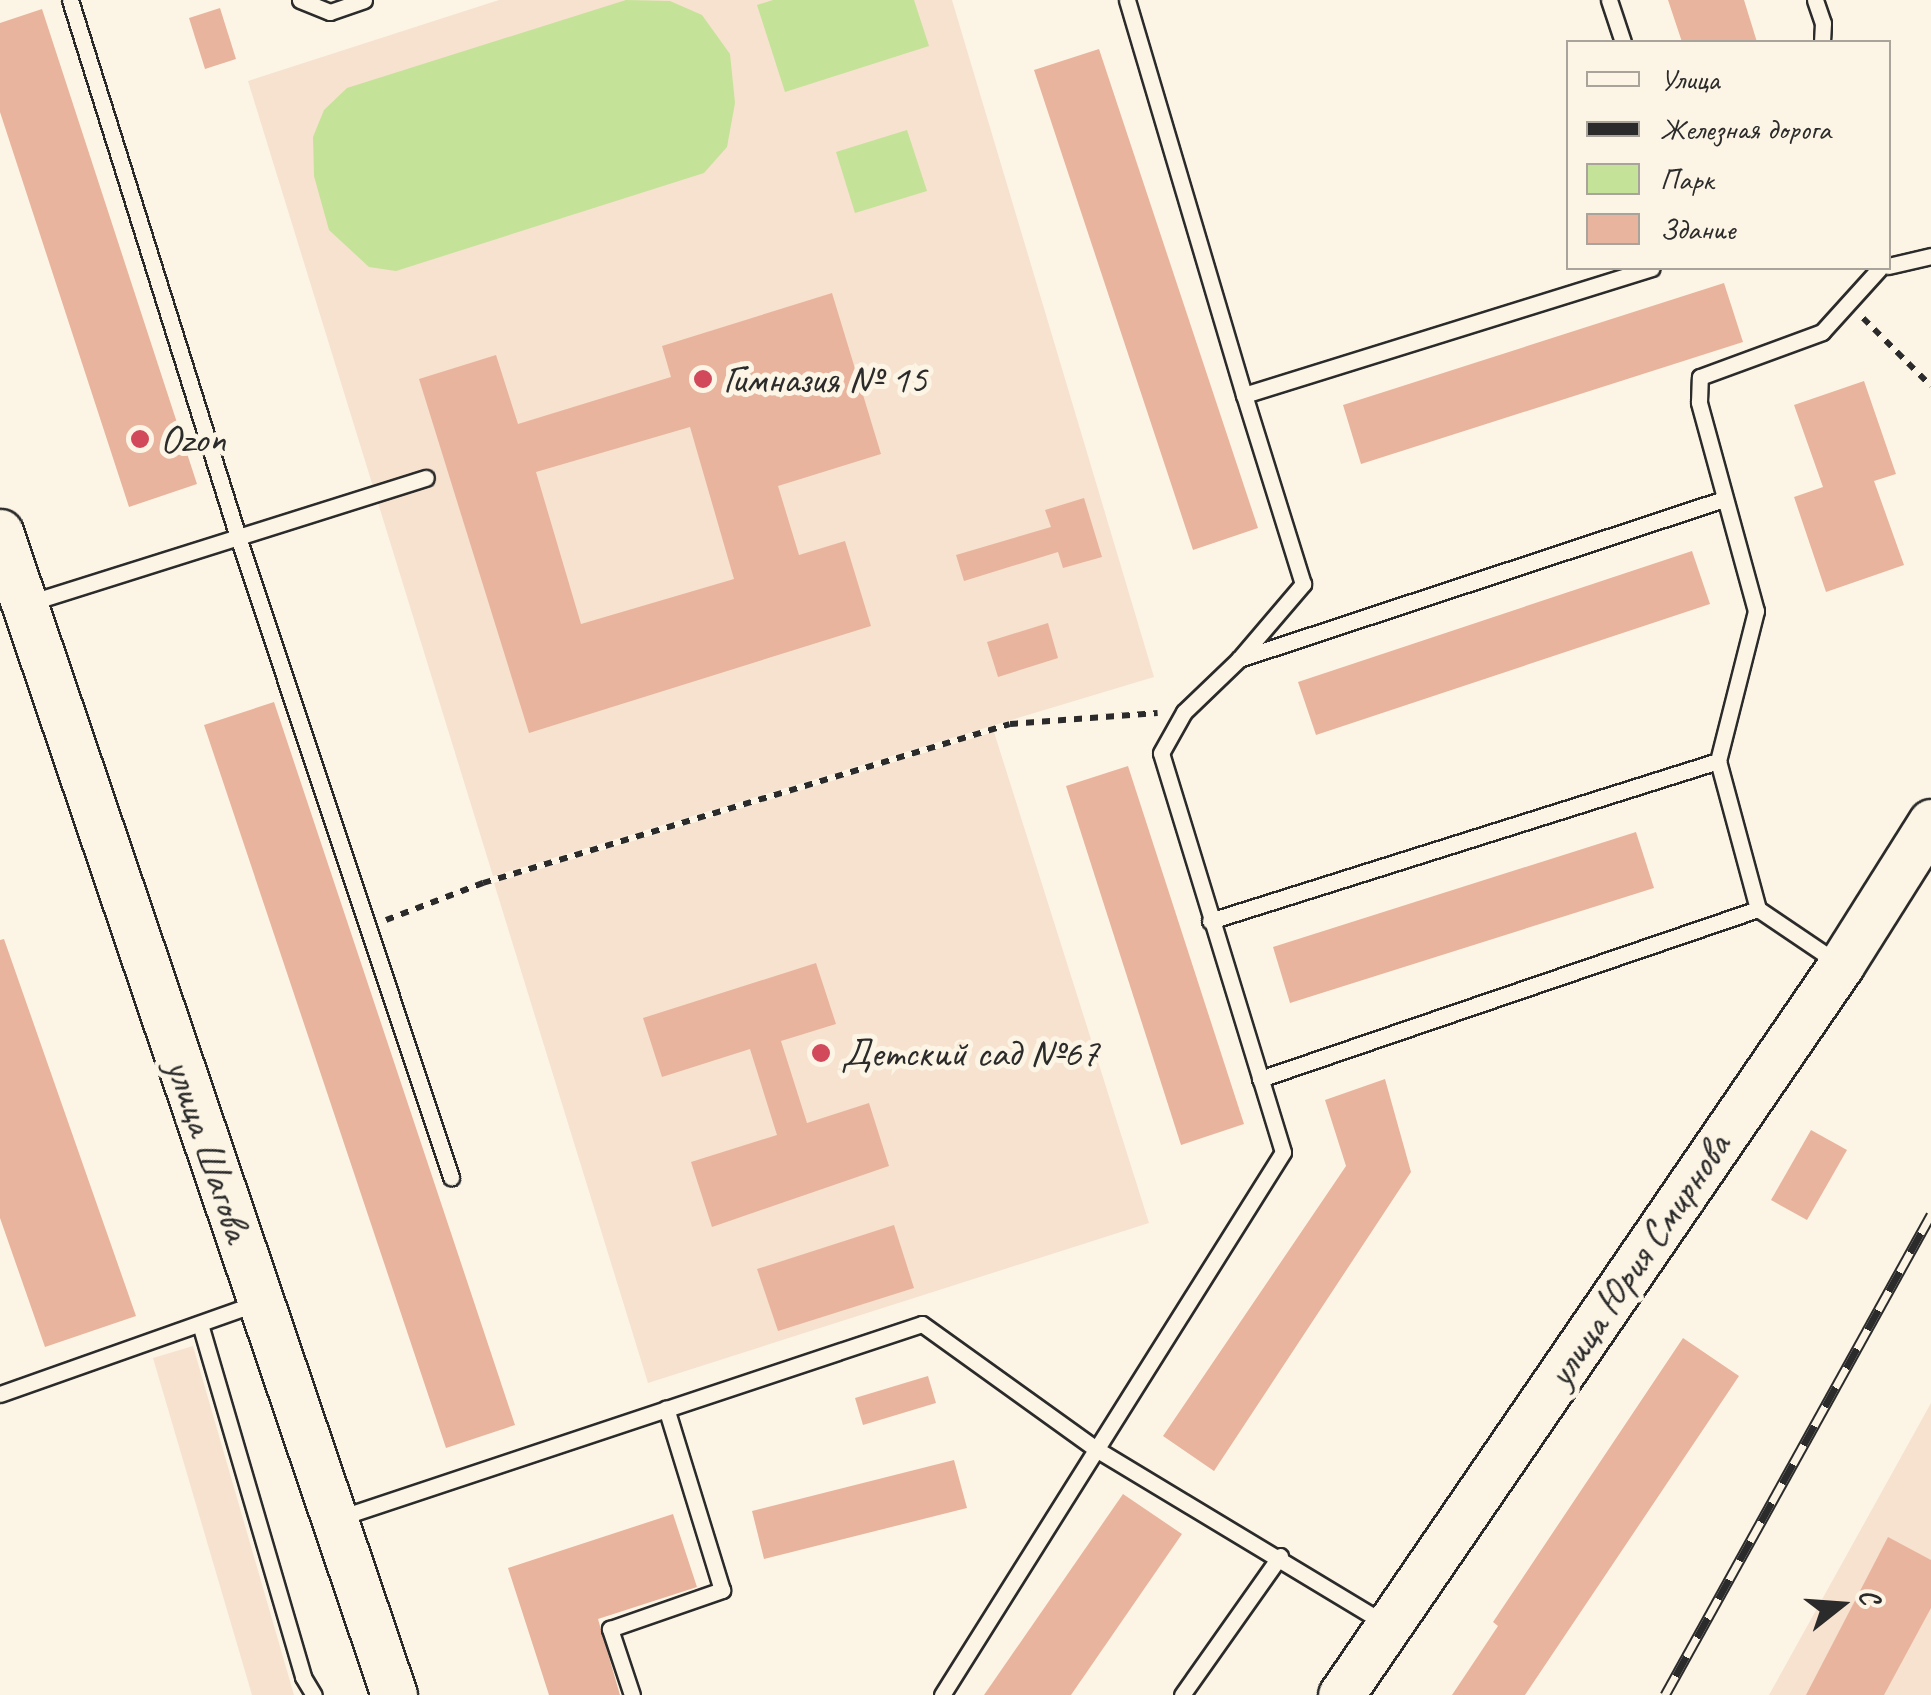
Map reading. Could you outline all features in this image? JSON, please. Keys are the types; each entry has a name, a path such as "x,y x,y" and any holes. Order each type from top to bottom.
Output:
{"main road":[{"name":"улица Шагова","path":"0,532 394,1695"},
{"name":"улица Юрия Смирнова","path":"1341,1695 1841,965 1931,822"}],"lane":[{"path":"70,0 238,536 451,1176"},
{"path":"300,0 330,12 364,0"},
{"path":"942,1695 1282,1152 1161,754 1184,712 1238,659 1303,584 1127,0"},
{"path":"1609,0 1622,40"},
{"path":"1815,0 1822,40"},
{"path":"1891,265 1931,256"},
{"path":"1244,394 1646,270"},
{"path":"1841,965 1758,908 1718,761 1756,611 1698,402 1700,377 1822,332 1879,270"},
{"path":"24,605 426,478"},
{"path":"1238,659 1724,499"},
{"path":"1210,921 1718,761"},
{"path":"1260,1079 1758,908"},
{"path":"0,1394 261,1302"},
{"path":"200,1324 292,1641 314,1695"},
{"path":"334,1519 922,1324 1096,1449 1280,1556 1389,1626"},
{"path":"632,1695 610,1630 722,1590 666,1408"},
{"path":"1182,1695 1280,1556"}],"path":[{"path":"1849,302 1931,386"},
{"path":"370,927 483,883 1010,724 1184,712"}],"shaded area":[{"name":"Гимназия № 15","path":"499,0 952,0 1154,677 493,876 248,81"},
{"name":"Детский сад №67","path":"994,732 1149,1223 648,1383 494,883"},
{"path":"193,1346 294,1695 252,1695 153,1358"},
{"path":"1931,1403 1931,1695 1769,1695"}],"green space":[{"path":"626,0 670,1 702,15 730,54 735,103 727,147 704,173 396,271 369,267 329,230 314,176 313,137 324,110 347,88"},
{"path":"773,0 914,0 929,46 785,92 757,5"},
{"path":"907,130 927,191 855,213 836,152"}],"building":[{"path":"1668,0 1744,0 1756,40 1681,40"},
{"path":"220,8 236,59 205,69 189,18"},
{"path":"42,9 197,484 129,507 0,112 0,23"},
{"path":"1099,49 1258,528 1193,550 1034,70"},
{"path":"1724,283 1743,342 1361,464 1343,405"},
{"path":"832,293 881,454 778,486 799,555 845,541 871,626 529,733 419,379 496,355 518,424 671,377 662,346","holes":["690,427 734,579 581,624 536,472"]},
{"path":"1864,381 1896,474 1874,481 1904,565 1826,592 1794,497 1823,487 1794,405"},
{"path":"1084,498 1102,557 1063,568 1058,552 964,581 956,555 1051,527 1045,510"},
{"path":"1692,551 1710,604 1316,735 1298,682"},
{"path":"1048,623 1058,658 998,677 987,642"},
{"path":"274,702 515,1425 446,1448 204,725"},
{"path":"1128,766 1244,1124 1181,1145 1066,786"},
{"path":"1636,832 1654,888 1290,1003 1273,947"},
{"path":"4,939 136,1316 45,1347 0,1218 0,940"},
{"path":"816,963 836,1024 781,1041 807,1123 869,1103 889,1166 712,1227 691,1162 777,1135 750,1049 662,1077 643,1018"},
{"path":"1385,1079 1411,1172 1214,1471 1163,1436 1346,1166 1325,1100"},
{"path":"1811,1130 1847,1150 1807,1220 1771,1200"},
{"path":"894,1225 914,1288 778,1331 757,1269"},
{"path":"1683,1338 1739,1376 1525,1695 1452,1695 1498,1626 1493,1622"},
{"path":"928,1376 936,1403 863,1425 855,1398"},
{"path":"954,1460 967,1508 764,1559 752,1511"},
{"path":"1123,1494 1182,1534 1071,1695 984,1695"},
{"path":"673,1514 697,1587 598,1619 620,1695 549,1695 508,1568"},
{"path":"1888,1537 1931,1560 1931,1608 1884,1695 1806,1695"}],"railway":[{"path":"1665,1695 1931,1215"}],"place":[{"name":"Гимназия № 15","path":"703,379"},
{"name":"Ozon","path":"140,439"},
{"name":"Детский сад №67","path":"821,1053"}]}
